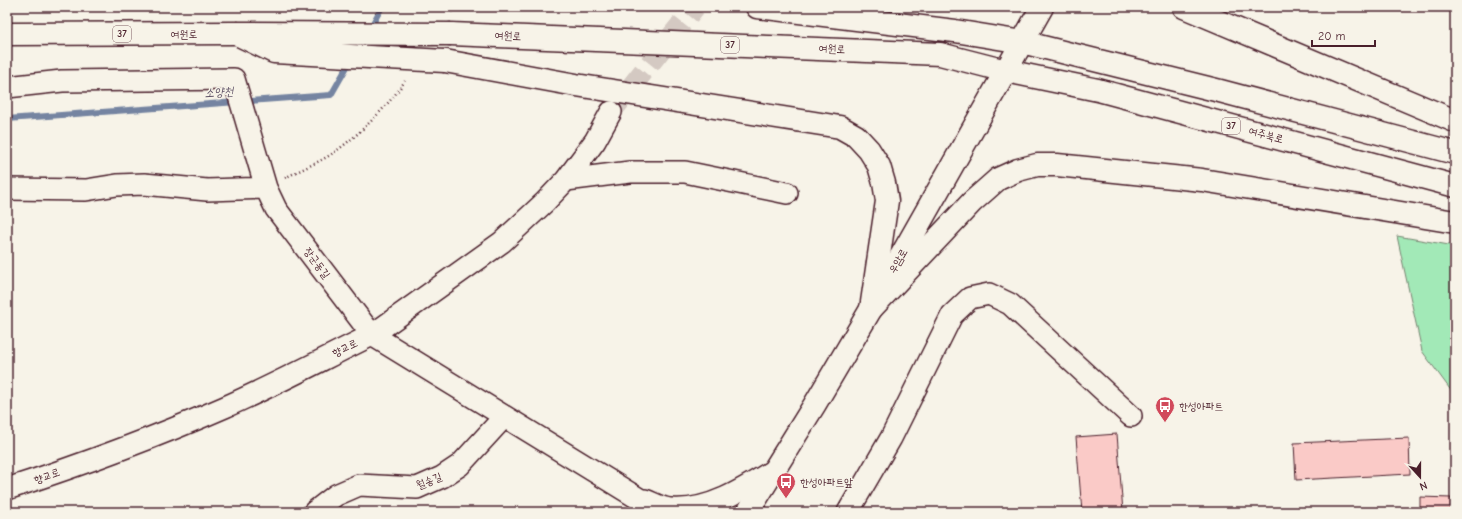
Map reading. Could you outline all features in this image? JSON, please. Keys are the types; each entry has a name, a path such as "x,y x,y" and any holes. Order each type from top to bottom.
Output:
{"main road":[{"path":"757,7 955,31 1022,42 1220,91 1455,153"},
{"name":"우암로","path":"748,512 816,404 1042,7"},
{"path":"1184,7 1455,121"},
{"name":"여원로","path":"7,34 236,34 451,24 940,54 1006,72"},
{"path":"236,34 274,52 445,61 840,128 856,136 869,150 879,166 884,183 887,201 871,309"},
{"name":"여주북로","path":"1006,72 1098,90 1455,186"},
{"path":"871,309 972,202 998,179 1018,170 1038,165 1056,165 1202,180 1455,222"}],"street":[{"name":"장군동길","path":"7,87 62,81 234,79 266,188 276,209 372,335"},
{"path":"372,335 502,242 545,202 566,180 595,141 611,112"},
{"path":"566,180 630,172 685,172 787,193"},
{"path":"7,189 86,190 117,185 144,184 207,190 266,188"},
{"path":"848,512 891,438 952,315 970,298 989,294 1010,304 1131,416"},
{"name":"향교로","path":"7,489 46,477 225,407 372,335 658,512"},
{"name":"월송길","path":"314,512 336,495 359,485 417,488 442,477 460,465 504,417"},
{"path":"636,497 671,509 699,507 733,495 774,470"}],"path":[{"path":"451,24 454,7"},
{"path":"266,188 336,151 368,124 400,90 408,77"}],"green space":[{"path":"1397,236 1455,246 1455,396 1422,351"}],"building":[{"path":"1117,434 1123,512 1082,512 1076,437"},
{"path":"1409,438 1410,474 1296,480 1294,443"},
{"path":"1420,497 1451,498 1451,512 1420,512"}],"waterway":[{"name":"소양천","path":"369,30 382,7"},
{"name":"소양천","path":"7,119 331,95 351,60"}],"tunnel":[{"path":"611,112 695,7"}],"place":[{"name":"한성아파트","path":"1165,423"},
{"name":"한성아파트앞","path":"786,499"}]}
